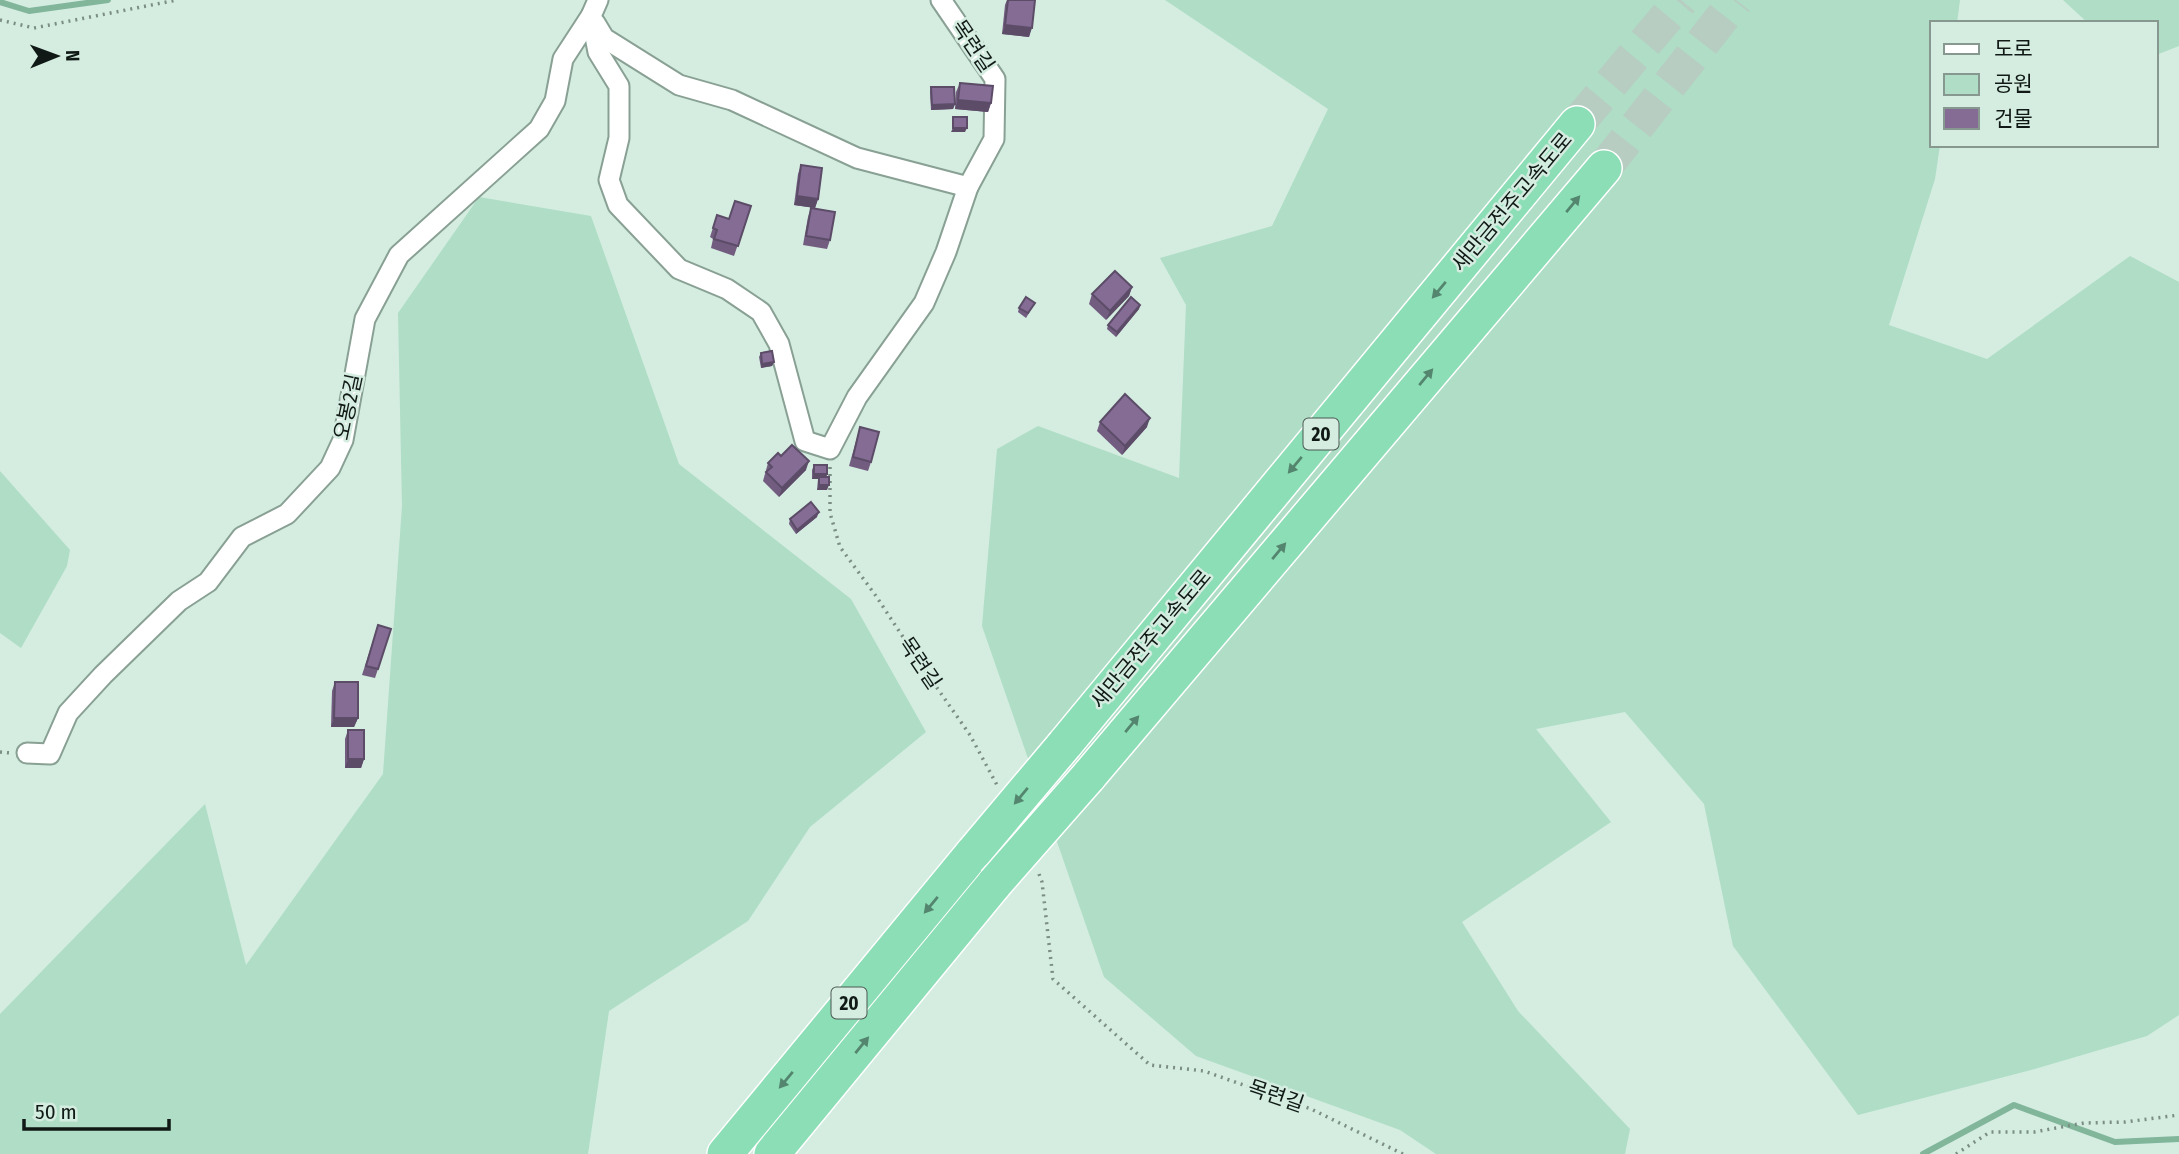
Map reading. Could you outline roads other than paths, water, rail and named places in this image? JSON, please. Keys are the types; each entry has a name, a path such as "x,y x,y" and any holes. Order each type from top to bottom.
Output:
{"highway":[{"name":"새만금전주고속도로","path":"725,1154 1577,124"},
{"name":"새만금전주고속도로","path":"772,1154 995,883 1604,168"}],"street":[{"name":"목련길","path":"595,8 598,51 619,86 619,138 609,180 618,205 679,269 727,289 761,312 779,344 805,441 830,449 856,397 924,303 946,252 968,187 994,139 995,79 941,0"},
{"path":"595,8 604,38 679,85 732,100 857,158 968,187"},
{"name":"오봉2길","path":"27,753 50,754 68,713 103,675 178,601 208,582 242,537 287,514 330,468 343,440 365,319 399,255 538,129 555,101 563,59 595,8"}],"waterway":[{"path":"0,2 29,11 108,0"},
{"path":"1923,1154 2014,1105 2115,1142 2179,1139"}],"tunnel":[{"path":"1577,124 1681,0"},
{"path":"1604,168 1736,0"}]}
